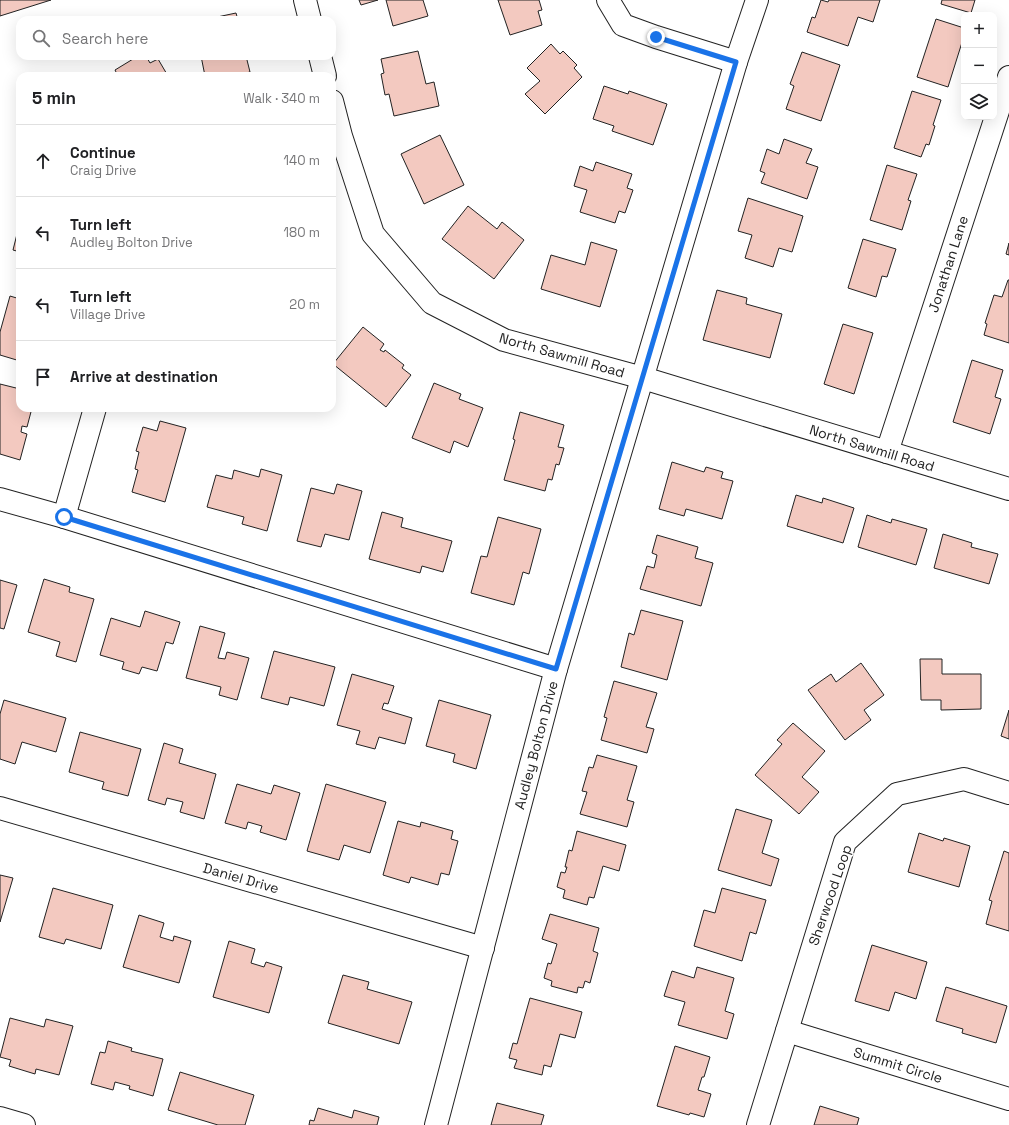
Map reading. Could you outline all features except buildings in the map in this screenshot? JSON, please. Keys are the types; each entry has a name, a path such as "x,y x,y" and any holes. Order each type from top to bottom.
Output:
{"street":[{"path":"305,0 309,16"},
{"path":"608,0 623,25 736,62"},
{"name":"Audley Bolton Drive","path":"436,1125 556,669 736,62 757,0"},
{"path":"321,60 324,72"},
{"name":"Jonathan Lane","path":"887,452 1009,77"},
{"name":"North Sawmill Road","path":"337,137 373,234 432,303 504,340 643,378 1009,489"},
{"path":"64,517 94,412"},
{"path":"0,499 64,517 556,669"},
{"name":"Sherwood Loop","path":"758,1125 845,842 897,794 964,779 1009,793"},
{"name":"Daniel Drive","path":"0,808 483,948"},
{"name":"Summit Circle","path":"787,1031 1009,1098"},
{"path":"0,1118 24,1125"}],"route":[{"path":"64,517 556,669 736,62 656,37"}]}
